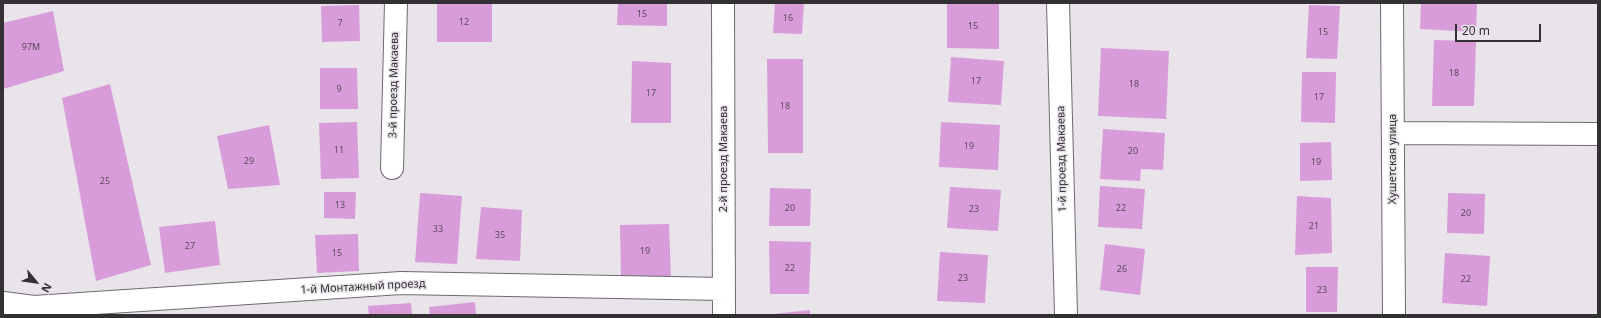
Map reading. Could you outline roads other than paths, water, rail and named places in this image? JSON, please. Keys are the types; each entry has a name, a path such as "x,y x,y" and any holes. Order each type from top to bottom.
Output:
{"street":[{"name":"3-й проезд Макаева","path":"392,168 396,3"},
{"name":"2-й проезд Макаева","path":"723,3 724,315"},
{"name":"1-й проезд Макаева","path":"1058,3 1066,315"},
{"name":"Хушетская улица","path":"1392,3 1394,315"},
{"path":"1394,133 1598,134"},
{"name":"1-й Монтажный проезд","path":"3,303 36,311 401,283 724,289"}]}
